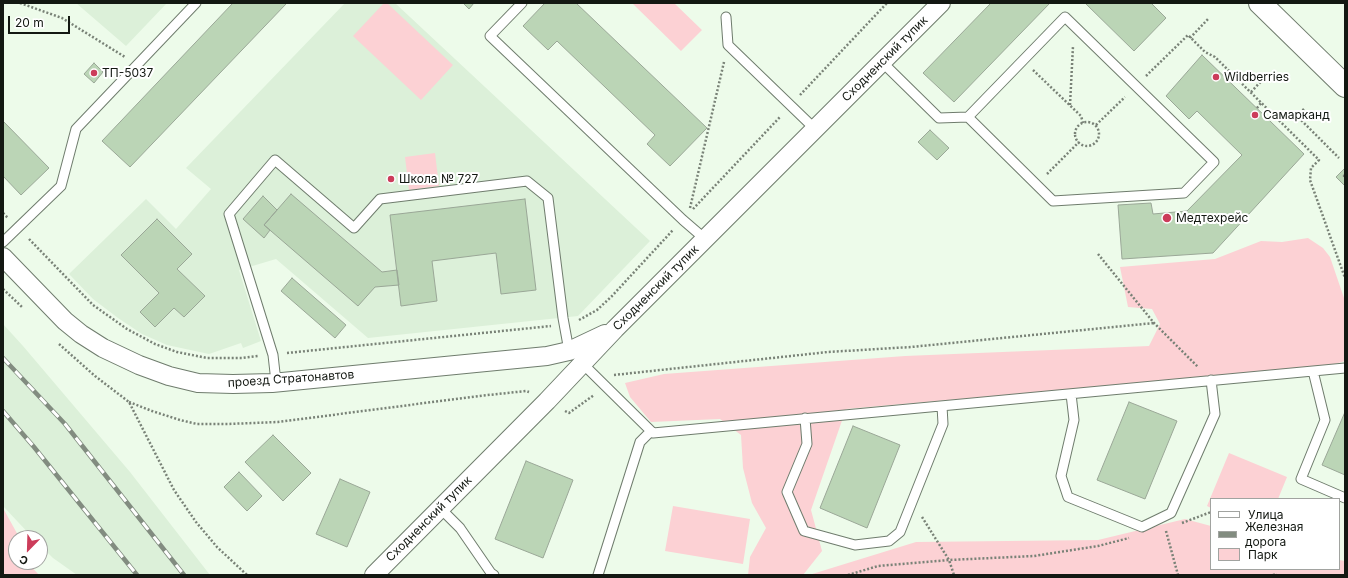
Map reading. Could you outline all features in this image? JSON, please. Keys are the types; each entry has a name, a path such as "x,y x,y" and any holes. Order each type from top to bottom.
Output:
{"main road":[{"path":"1260,3 1345,86"}],"street":[{"name":"Сходненский тупик","path":"374,575 583,364 615,329 941,3"},
{"name":"проезд Стратонавтов","path":"3,257 65,320 81,334 103,348 139,365 168,376 198,383 234,384 276,382 532,357 569,351 587,344 615,329"}],"lane":[{"path":"3,242 61,186 76,129 196,3"},
{"path":"522,3 490,36 683,220 705,239"},
{"path":"726,16 728,45 815,129"},
{"path":"882,62 939,118 968,117 1065,17 1214,162 1184,192 1053,201 968,117"},
{"path":"276,382 273,355 229,214 275,160 354,228 380,199 527,181 548,198 564,324 569,351"},
{"path":"583,364 653,433 1345,368"},
{"path":"1313,371 1325,420 1301,479 1345,498"},
{"path":"1071,394 1074,420 1061,476 1068,497 1142,526 1171,513 1215,414 1212,380"},
{"path":"805,418 807,444 787,492 804,531 855,545 888,541 900,532 943,424 942,406"},
{"path":"598,575 640,442 651,431"},
{"path":"440,508 460,528 491,573 494,575"}],"path":[{"path":"20,3 62,18 137,65"},
{"path":"728,45 689,214 887,3"},
{"path":"1190,38 1209,18"},
{"path":"1070,105 1075,27"},
{"path":"1096,125 1188,35 1205,52 1215,57 1319,160 1311,168 1310,180 1345,278"},
{"path":"1023,60 1081,116 1083,123"},
{"path":"1251,92 1268,74"},
{"path":"1257,108 1262,103"},
{"path":"1304,109 1297,116 1339,158"},
{"path":"1090,122 1096,125 1099,134 1096,142 1088,145 1079,142 1076,136 1076,131 1079,125 1090,122"},
{"path":"1037,185 1079,142"},
{"path":"3,213 93,305 127,329 155,344 177,352 207,358 242,358 564,324 580,319 596,310 612,296 683,220"},
{"path":"1098,254 1154,323 1212,380"},
{"path":"3,289 26,311"},
{"path":"604,385 615,374 828,352 911,347 1154,323"},
{"path":"54,338 96,376 130,402 152,411 197,424 278,422 526,391 531,393"},
{"path":"561,409 569,412 598,393"},
{"path":"130,402 174,490 196,522 217,547 247,575"},
{"path":"912,502 949,560 954,575"},
{"path":"1178,524 1210,512"},
{"path":"1166,532 1178,575"},
{"path":"848,575 878,566 949,560 1034,556 1098,546 1135,536"}],"shaded area":[{"path":"76,3 167,3 126,46"},
{"name":"Школа № 727","path":"345,3 395,3 650,241 578,316 368,338 276,259 239,270 261,341 243,348 241,343 209,354 167,345 142,334 93,299 69,274 146,199 176,229 211,189 186,168"},
{"path":"3,324 130,472 210,575 77,575 48,553 48,530 26,530 3,506"}],"green space":[{"path":"384,3 387,3 453,65 421,100 353,36"},
{"path":"632,3 674,3 702,30 681,51"},
{"path":"435,153 439,186 409,190 405,157"},
{"path":"1308,238 1323,248 1330,257 1345,301 1345,361 1325,367 846,409 811,510 822,551 803,575 748,575 750,557 766,528 752,503 743,468 741,435 720,419 651,422 630,397 625,383 664,374 905,356 1149,346 1160,324 1152,309 1128,307 1120,267 1215,259 1261,241 1282,242"},
{"path":"1229,453 1287,477 1278,498 1210,498"},
{"path":"1210,499 1210,508 1207,506"},
{"path":"673,506 750,519 743,564 665,551"},
{"path":"3,508 15,530 8,530 8,570 34,570 39,575 3,575"},
{"path":"1185,519 1210,526 1210,570 1340,570 1340,560 1345,561 1345,575 809,575 916,542 1098,540"}],"building":[{"path":"233,3 286,4 130,167 102,141"},
{"path":"463,3 474,3 469,9"},
{"path":"545,3 576,3 707,128 670,166 647,144 655,135 557,41 548,50 523,26"},
{"path":"991,3 1050,3 954,102 923,73"},
{"path":"1085,3 1151,3 1166,18 1134,51"},
{"path":"1202,55 1304,154 1213,253 1122,259 1118,205 1151,203 1153,214 1187,211 1242,155 1197,111 1189,119 1166,96"},
{"name":"ТП-5037","path":"94,63 103,72 94,83 84,74"},
{"path":"3,121 49,168 21,195 3,176"},
{"path":"930,130 949,148 937,160 918,142"},
{"path":"1345,168 1345,186 1336,177"},
{"path":"291,194 382,272 397,270 399,285 375,287 358,306 264,225"},
{"path":"263,196 277,210 264,225 270,230 264,238 243,219"},
{"path":"525,199 536,290 501,294 496,253 432,261 437,301 401,306 390,215"},
{"path":"157,219 192,254 177,269 205,296 184,317 174,308 155,327 140,312 159,293 121,255"},
{"path":"292,278 346,325 335,338 281,291"},
{"path":"1129,402 1177,421 1145,499 1097,480"},
{"path":"1345,412 1345,475 1322,465"},
{"path":"853,426 900,445 867,528 820,508"},
{"path":"273,435 311,473 283,501 245,462"},
{"path":"526,461 573,480 543,558 495,539"},
{"path":"239,472 262,496 247,511 224,487"},
{"path":"340,479 370,492 347,547 316,534"}],"railway":[{"path":"3,358 65,424 184,575"},
{"path":"3,411 34,447 137,575"}],"place":[{"name":"ТП-5037","path":"94,73"},
{"name":"Wildberries","path":"1216,77"},
{"name":"Самарканд","path":"1255,115"},
{"name":"Школа № 727","path":"391,179"},
{"name":"Медтехрейс","path":"1167,218"}]}
